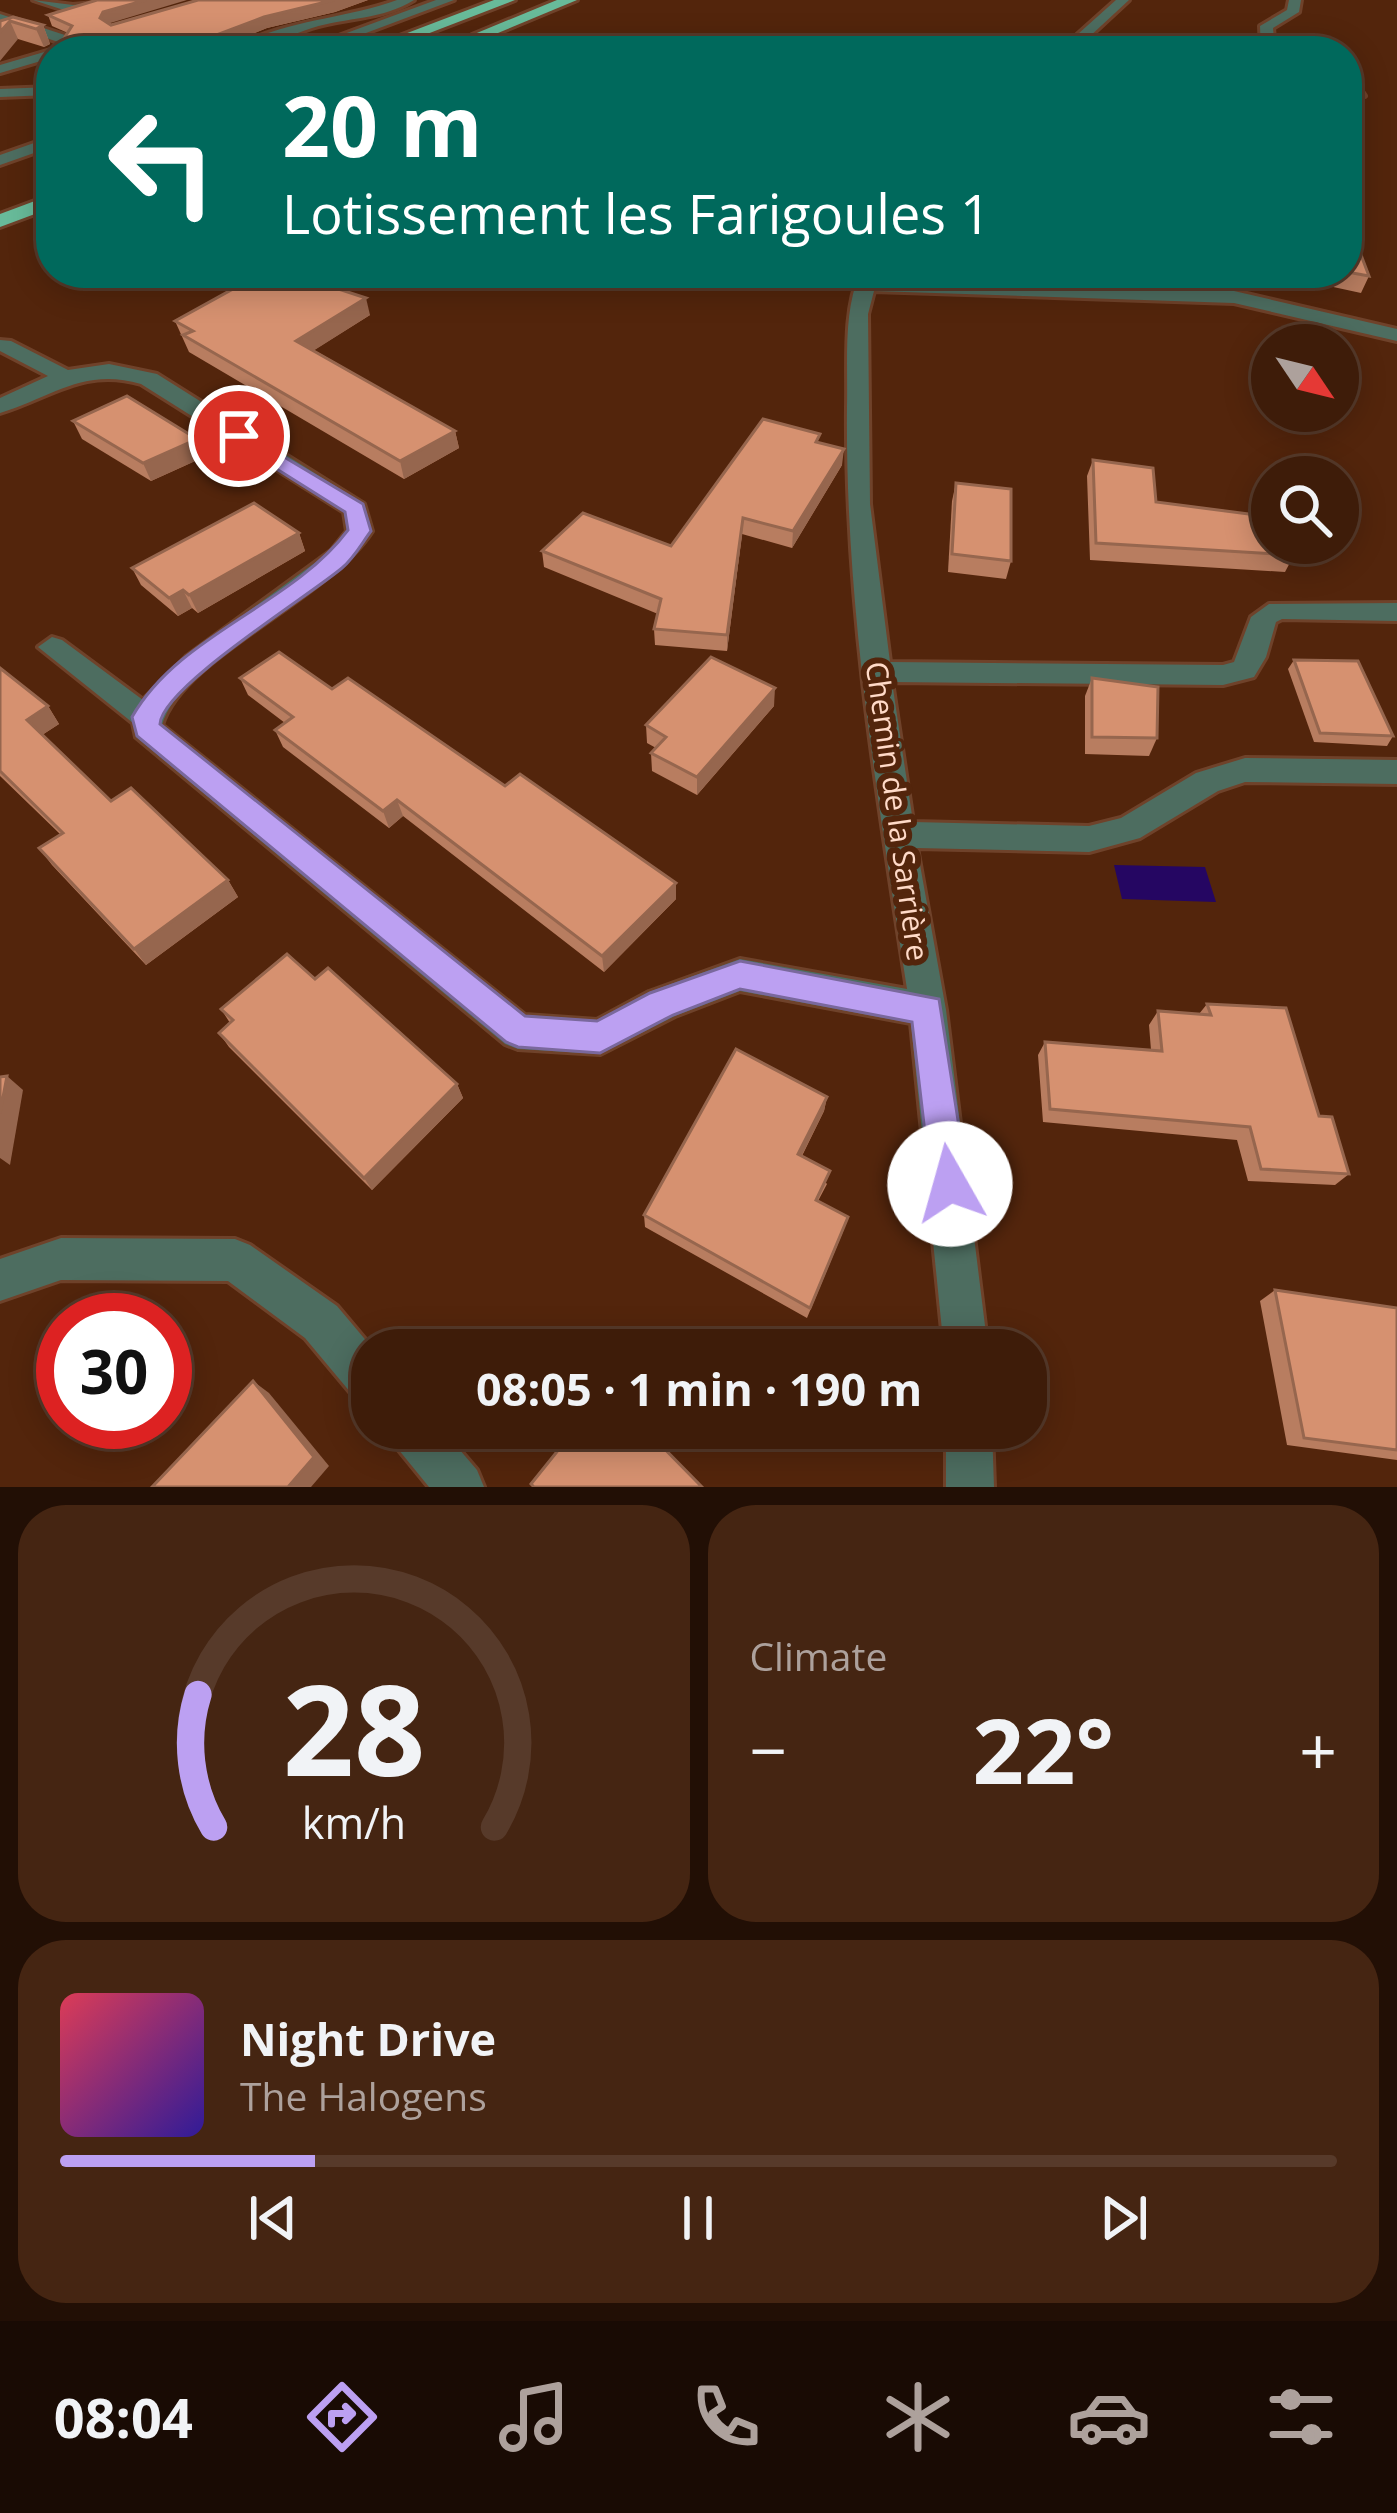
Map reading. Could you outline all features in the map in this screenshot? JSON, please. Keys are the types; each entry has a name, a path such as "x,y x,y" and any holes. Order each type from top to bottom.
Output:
{"highway":[{"path":"409,36 508,0"},
{"path":"430,36 527,0"},
{"path":"477,36 570,0"},
{"path":"0,201 36,188"},
{"path":"0,221 36,207"}],"street":[{"path":"39,0 73,9 121,0"},
{"path":"372,0 408,5"},
{"path":"277,36 313,23 448,0"},
{"path":"1267,36 1266,26 1293,12 1295,0"},
{"path":"1081,36 1116,1"},
{"path":"339,36 408,5"},
{"path":"281,15 313,23"},
{"path":"2,20 53,36"},
{"path":"0,70 36,58"},
{"path":"0,93 36,92"},
{"path":"0,160 36,147"},
{"name":"Chemin de la Sarrière","path":"865,288 857,347 858,504 898,835 928,1010 965,1329"},
{"path":"1050,288 1234,297 1397,335"},
{"path":"4,345 64,376"},
{"path":"0,406 64,376 121,369 149,379 355,509 360,531 338,560 212,650 154,703 146,728 518,1031 600,1037 662,1004 740,975 928,1010"},
{"path":"877,672 1223,675 1244,670 1264,617 1278,610 1397,612"},
{"path":"52,646 146,717"},
{"path":"898,835 1089,839 1130,830 1208,782 1245,770 1397,772"},
{"path":"0,1280 61,1259 235,1260 321,1322 351,1358"},
{"path":"428,1449 460,1487"},
{"path":"969,1449 970,1487"}],"shaded area":[{"path":"1114,865 1205,867 1216,902 1122,899"}],"building":[{"path":"97,0 146,0 103,12 100,18 111,25 198,0 334,0 264,17 214,36 66,36 72,26 48,15"},
{"path":"13,17 43,25 36,29 10,21 0,32 0,21"},
{"path":"235,288 335,288 366,298 296,341 455,431 400,461 183,335 193,331 175,321"},
{"path":"127,396 197,439 143,463 73,421"},
{"path":"763,419 820,434 816,442 844,449 793,531 743,518 727,635 654,629 661,599 542,551 583,513 671,546"},
{"path":"1093,460 1153,468 1156,502 1251,514 1251,552 1096,543"},
{"path":"956,483 1011,489 1011,561 952,554"},
{"path":"254,503 299,533 189,595 183,590 169,598 132,568"},
{"path":"279,652 332,689 348,678 505,786 520,774 676,883 602,956 397,800 383,811 275,730 293,717 240,678"},
{"path":"711,657 775,688 697,777 651,753 666,737 646,725"},
{"path":"1294,660 1358,661 1393,736 1320,733"},
{"path":"0,668 48,706 27,720 111,801 131,788 228,880 134,949 39,848 63,833 0,771"},
{"path":"1092,678 1158,687 1157,738 1092,737"},
{"path":"287,954 315,979 328,968 457,1084 364,1178 219,1033 233,1020 221,1009"},
{"path":"1207,1004 1286,1008 1319,1116 1332,1117 1349,1174 1261,1169 1250,1127 1050,1109 1045,1042 1162,1051 1158,1011 1211,1015"},
{"path":"736,1049 827,1097 798,1154 830,1171 816,1200 848,1217 810,1308 644,1215"},
{"path":"7,1076 0,1113 0,1077"},
{"path":"1275,1290 1397,1308 1397,1450 1304,1438"},
{"path":"253,1381 314,1457 288,1487 152,1487"},
{"path":"559,1449 665,1449 702,1487 534,1487 531,1484"}],"route":[{"path":"239,436 355,509 360,531 338,560 212,650 154,703 146,728 287,848 518,1031 600,1037 662,1004 740,975 928,1010 950,1184"}]}
